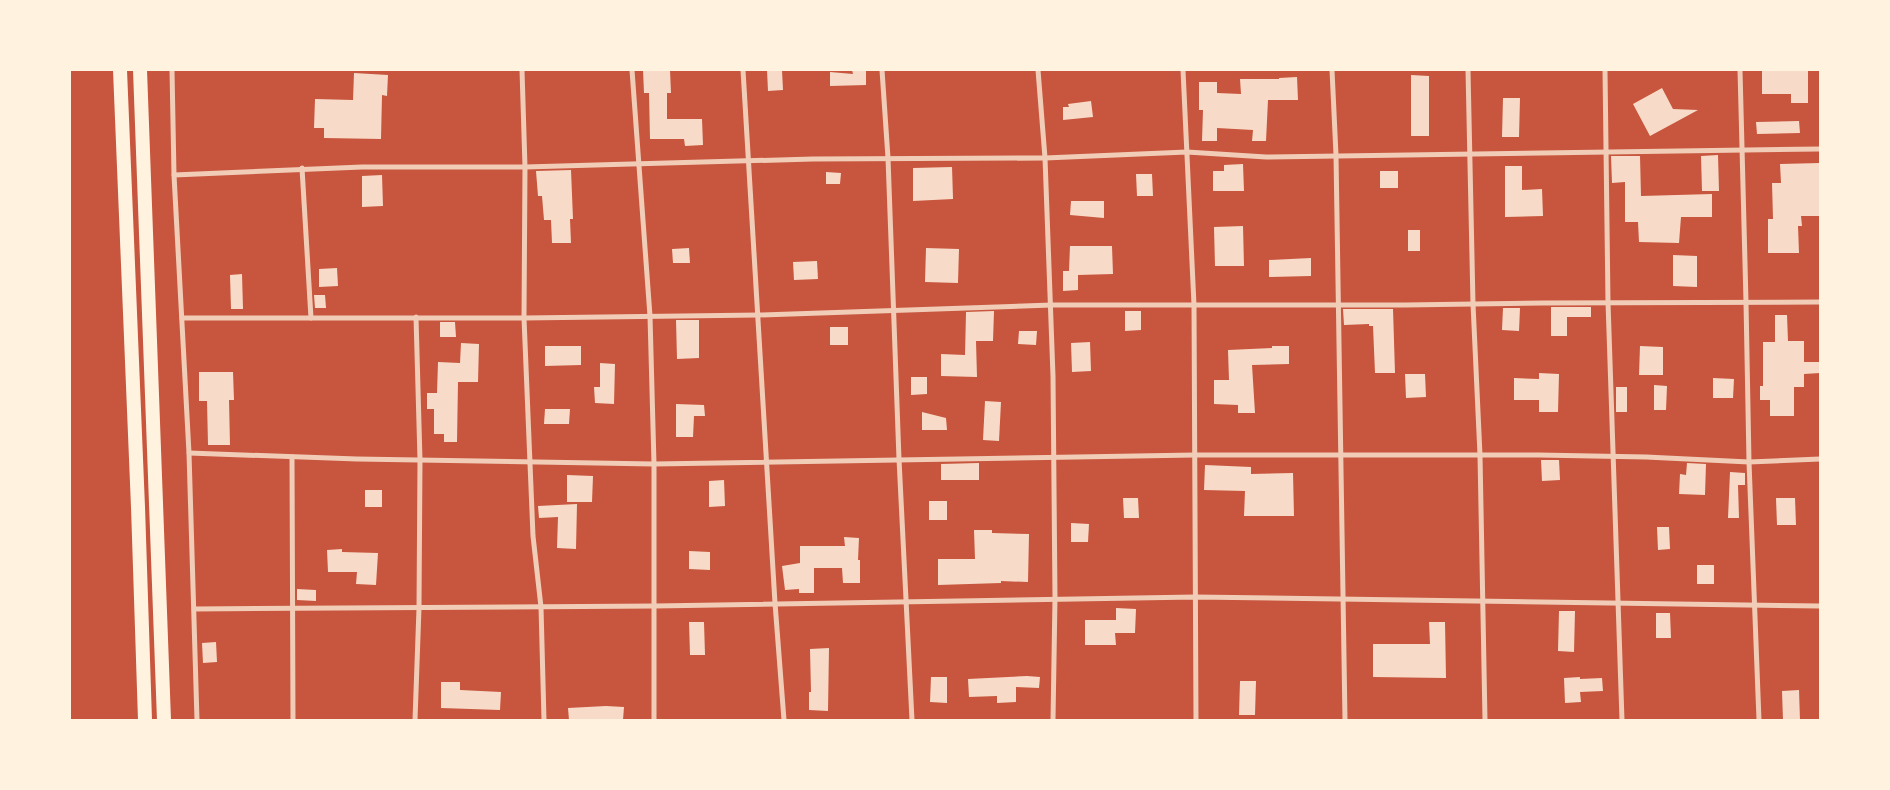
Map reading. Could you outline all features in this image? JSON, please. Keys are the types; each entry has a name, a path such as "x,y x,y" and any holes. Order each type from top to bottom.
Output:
{"highway":[{"path":"120,70 145,720"},
{"path":"140,70 164,720"}],"street":[{"path":"172,70 174,175 189,453 197,720"},
{"path":"522,70 525,167 524,318 533,536 540,607 544,720"},
{"path":"632,70 650,316 654,464 654,720"},
{"path":"743,70 784,720"},
{"path":"882,70 888,158 899,458 908,602 912,720"},
{"path":"1038,70 1045,158 1052,305 1055,457 1053,720"},
{"path":"1183,70 1194,306 1196,720"},
{"path":"1332,70 1336,155 1345,720"},
{"path":"1468,70 1473,304 1480,455 1485,720"},
{"path":"1606,70 1608,302 1622,720"},
{"path":"1740,70 1749,462 1759,720"},
{"path":"174,175 302,168 525,167 888,158 1045,158 1186,152 1266,157 1820,149"},
{"path":"302,168 311,318"},
{"path":"182,318 524,318 759,315 1052,305 1194,306 1820,302"},
{"path":"415,720 419,608 420,460 416,317"},
{"path":"189,453 292,457 654,464 899,458 1196,455 1612,456 1749,462 1820,459"},
{"path":"292,457 293,720"},
{"path":"194,609 655,606 1195,597 1820,606"}],"building":[{"path":"643,70 670,70 671,93 667,93 667,119 702,119 703,145 685,146 684,139 650,139 649,93 644,93"},
{"path":"767,70 782,70 783,90 768,91"},
{"path":"852,70 866,70 866,85 830,86 830,72 853,74"},
{"path":"1762,70 1808,70 1808,103 1791,103 1791,94 1762,94"},
{"path":"354,73 388,75 387,96 382,95 381,139 324,138 324,128 314,128 315,99 353,100"},
{"path":"1411,75 1429,76 1429,136 1411,136"},
{"path":"1297,77 1298,100 1268,100 1266,141 1252,141 1253,130 1217,128 1217,141 1202,141 1203,110 1199,110 1199,82 1217,82 1217,93 1241,94 1240,79"},
{"path":"1662,88 1673,109 1698,110 1650,136 1633,104"},
{"path":"1503,98 1520,98 1519,137 1502,137"},
{"path":"1091,101 1093,117 1063,120 1063,107 1069,107 1068,104"},
{"path":"1799,121 1800,133 1757,134 1756,122"},
{"path":"1718,155 1719,191 1702,191 1701,156"},
{"path":"1611,156 1640,156 1641,196 1712,194 1712,217 1681,217 1679,243 1639,242 1638,222 1625,222 1625,182 1612,183"},
{"path":"1820,163 1820,216 1801,216 1802,226 1798,226 1799,253 1768,253 1768,219 1773,219 1772,183 1781,183 1780,164"},
{"path":"1243,164 1244,191 1213,191 1213,171 1224,171 1224,165"},
{"path":"1505,166 1522,166 1522,190 1542,189 1543,216 1505,217"},
{"path":"952,167 953,199 913,201 913,168"},
{"path":"571,170 573,219 570,219 571,243 552,243 551,220 544,220 542,196 538,196 536,171"},
{"path":"1380,171 1398,171 1398,188 1380,188"},
{"path":"826,172 841,173 840,184 826,184"},
{"path":"1136,174 1152,174 1153,196 1137,196"},
{"path":"382,175 383,206 362,207 362,176"},
{"path":"1071,201 1104,201 1104,218 1070,215"},
{"path":"1243,226 1244,266 1215,266 1214,227"},
{"path":"1408,230 1420,230 1420,251 1408,251"},
{"path":"1070,246 1112,246 1113,274 1078,275 1078,290 1063,291 1063,271 1069,271"},
{"path":"689,248 690,263 673,263 672,249"},
{"path":"926,248 959,249 958,283 925,282"},
{"path":"1673,255 1697,256 1697,287 1673,286"},
{"path":"1311,258 1311,276 1269,277 1269,260"},
{"path":"817,261 818,279 794,280 793,262"},
{"path":"337,268 338,286 319,287 319,269"},
{"path":"242,274 243,309 231,309 230,275"},
{"path":"314,295 325,295 326,308 315,308"},
{"path":"1551,307 1591,307 1591,317 1567,317 1567,336 1551,336"},
{"path":"1503,308 1520,308 1519,331 1502,330"},
{"path":"1343,309 1393,309 1395,373 1375,373 1373,326 1369,326 1369,324 1344,325"},
{"path":"994,311 993,341 976,341 977,377 941,376 941,354 965,355 966,312"},
{"path":"1125,311 1141,311 1141,330 1125,331"},
{"path":"1775,315 1787,315 1788,341 1804,341 1804,362 1820,362 1820,373 1804,374 1804,387 1794,387 1794,416 1770,416 1770,400 1760,400 1760,386 1763,386 1763,342 1775,342"},
{"path":"676,320 699,320 699,358 677,359"},
{"path":"440,322 455,322 456,337 440,337"},
{"path":"830,327 848,327 848,345 830,345"},
{"path":"1019,331 1037,331 1036,345 1018,344"},
{"path":"1090,342 1091,371 1072,372 1071,343"},
{"path":"461,343 479,344 478,382 458,382 457,442 444,442 444,434 434,434 434,409 427,409 427,393 437,393 438,362 460,363"},
{"path":"545,346 581,346 581,365 545,366"},
{"path":"1272,346 1289,346 1289,364 1252,365 1255,413 1238,413 1238,405 1214,404 1214,380 1229,380 1228,350 1272,348"},
{"path":"1640,346 1663,347 1663,375 1639,375"},
{"path":"600,363 615,364 614,404 595,403 594,387 600,387"},
{"path":"199,372 233,372 234,400 229,400 230,445 208,445 207,401 199,401"},
{"path":"1539,373 1559,374 1558,412 1539,412 1539,400 1514,400 1514,378 1539,379"},
{"path":"1405,374 1425,374 1426,397 1406,398"},
{"path":"911,377 927,377 927,394 911,395"},
{"path":"1713,378 1734,379 1733,398 1713,398"},
{"path":"1654,385 1667,386 1666,410 1654,410"},
{"path":"1616,387 1627,387 1627,412 1616,412"},
{"path":"985,401 1001,402 999,441 983,440"},
{"path":"676,404 704,405 705,416 694,416 693,437 676,437"},
{"path":"545,409 570,409 569,424 544,424"},
{"path":"922,412 946,418 947,430 922,430"},
{"path":"1541,460 1559,460 1560,480 1542,481"},
{"path":"979,463 979,480 941,480 941,464"},
{"path":"1687,463 1706,464 1705,495 1679,494 1680,474 1686,475"},
{"path":"1205,465 1251,467 1251,474 1293,473 1294,516 1244,516 1245,491 1204,490"},
{"path":"1730,472 1745,473 1745,485 1738,485 1739,518 1728,518"},
{"path":"567,475 593,476 592,502 567,502"},
{"path":"724,480 725,506 709,507 709,481"},
{"path":"365,490 382,490 382,507 365,507"},
{"path":"1123,498 1138,498 1139,518 1124,518"},
{"path":"1776,498 1795,498 1796,525 1777,525"},
{"path":"929,501 947,501 947,520 929,520"},
{"path":"577,504 576,549 557,548 558,517 539,518 538,506"},
{"path":"1071,523 1089,524 1088,542 1071,542"},
{"path":"1657,527 1669,527 1670,549 1658,550"},
{"path":"974,530 992,530 992,533 1029,534 1028,582 1001,581 1001,583 938,585 938,559 975,559"},
{"path":"844,537 859,538 860,583 843,583 842,568 814,568 814,593 799,593 799,589 785,590 782,566 800,563 800,546 845,546"},
{"path":"342,549 342,552 378,553 376,585 356,584 357,572 328,572 327,550"},
{"path":"689,551 710,552 710,570 689,569"},
{"path":"1697,565 1714,565 1714,584 1697,584"},
{"path":"297,589 316,590 316,601 297,600"},
{"path":"1116,608 1136,609 1135,633 1115,633 1116,645 1085,645 1085,620 1116,620"},
{"path":"1559,611 1575,611 1574,652 1558,651"},
{"path":"1656,613 1670,613 1671,638 1656,638"},
{"path":"689,622 704,622 705,655 690,655"},
{"path":"1429,622 1445,622 1446,678 1373,677 1373,644 1430,644"},
{"path":"216,642 217,662 203,663 202,643"},
{"path":"829,648 828,711 809,710 809,692 811,692 810,649"},
{"path":"931,677 947,677 947,703 930,702"},
{"path":"1040,677 1039,688 1016,687 1016,702 997,703 997,696 969,697 968,679"},
{"path":"1580,677 1580,679 1602,678 1603,691 1580,692 1581,702 1565,703 1564,678"},
{"path":"1240,681 1256,681 1255,715 1239,715"},
{"path":"441,682 460,682 460,690 501,692 500,710 441,708"},
{"path":"1799,690 1800,720 1783,720 1782,691"},
{"path":"624,707 623,720 569,720 568,708"}]}
